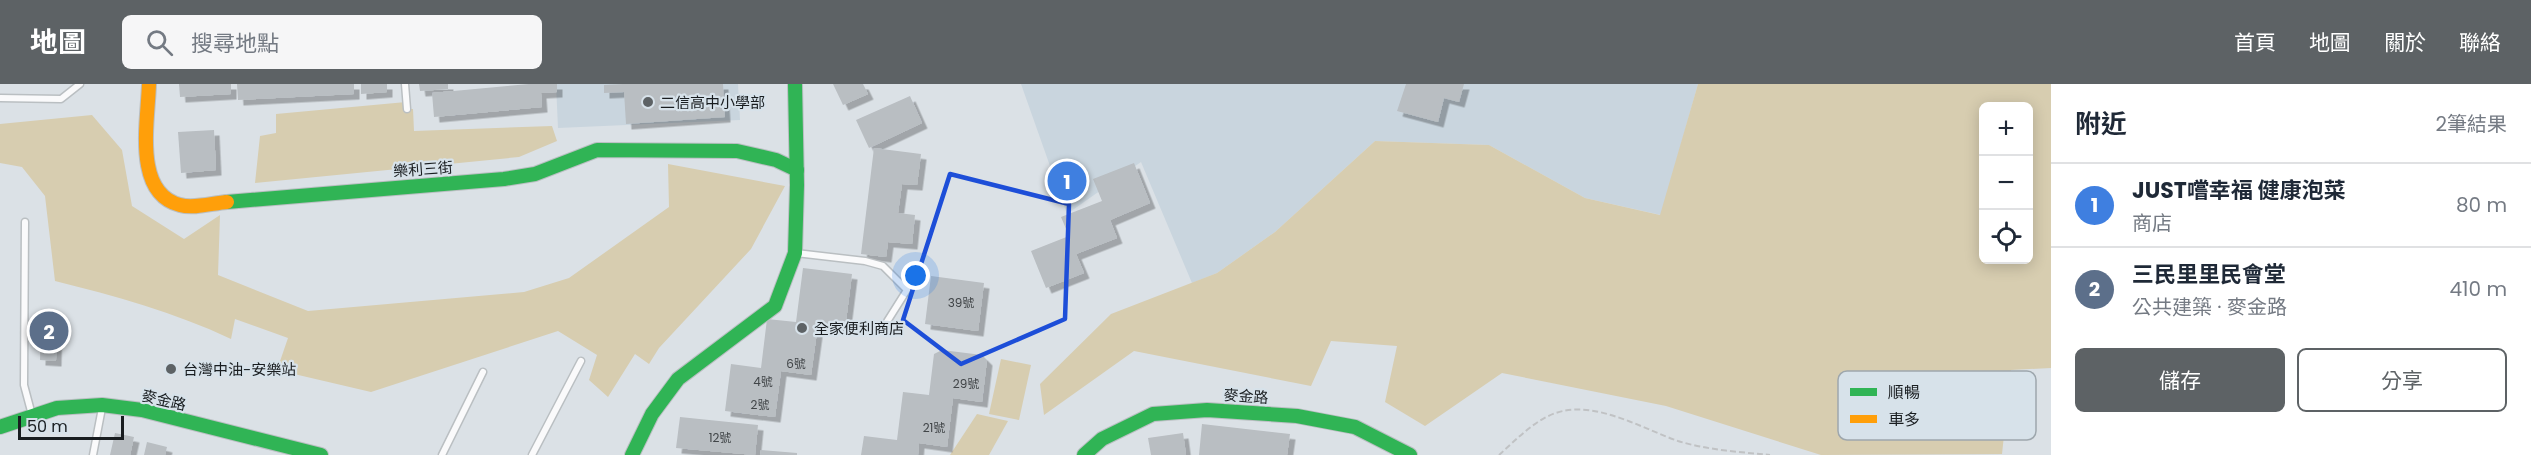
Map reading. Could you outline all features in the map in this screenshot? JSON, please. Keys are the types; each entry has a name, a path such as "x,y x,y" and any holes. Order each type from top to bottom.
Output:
{"street":[{"name":"樂利三街","path":"149,84 148,165 153,187 170,202 183,206 504,179 535,174 597,150 736,151 776,160 797,170"},
{"path":"632,455 652,414 678,379 775,306 795,253 797,170 795,84"},
{"name":"麥金路","path":"0,427 57,408 102,405 142,411 321,455"},
{"name":"麥金路","path":"1084,455 1102,439 1153,414 1207,410 1298,416 1355,427 1410,455"}],"lane":[{"path":"0,98 61,99 80,84"},
{"path":"405,84 407,109"},
{"path":"25,222 24,385 32,415"},
{"path":"795,253 865,261 883,266 907,290 883,328"},
{"path":"532,455 581,361"},
{"path":"442,455 483,372"},
{"path":"93,455 102,405"}],"path":[{"path":"1499,455 1532,426 1562,411 1590,411 1639,424 1679,441 1719,449 1770,455"}],"highlighted area":[{"path":"950,174 1069,204 1065,319 961,364 903,320"}],"shaded area":[{"name":"二信高中小學部","path":"556,84 738,84 740,120 558,128"},
{"path":"1021,84 1698,84 1661,215 1585,198 1489,145 1375,141 1275,232 1217,273 1192,283 1141,162 1067,214"},
{"path":"1698,84 2051,84 2051,368 2011,371 1838,371 1838,440 2004,440 2002,454 1821,455 1666,406 1502,373 1425,426 1385,402 1397,346 1331,341 1311,386 1134,351 1044,415 1040,384 1111,314 1217,273 1275,232 1375,141 1489,145 1585,198 1660,215"},
{"path":"406,102 407,109 413,109 414,131 552,126 557,141 519,157 255,183 260,136 276,133 276,114"},
{"path":"92,115 122,150 132,206 184,239 220,215 218,275 308,311 524,292 569,278 669,207 668,164 785,186 751,249 659,348 649,364 635,354 608,397 589,380 597,355 558,331 371,392 277,370 288,338 235,319 231,339 210,329 144,306 55,281 45,196 22,167 0,163 0,124"},
{"path":"1001,359 1031,365 1019,420 989,414"},
{"path":"977,414 1008,421 989,455 950,455"}],"building":[{"path":"179,84 231,84 231,94 180,97"},
{"path":"237,84 354,84 354,94 238,100"},
{"path":"361,84 387,84 387,92 361,94"},
{"path":"419,84 448,84 448,89 420,91"},
{"path":"529,84 557,84 557,92 541,93 542,107 434,117 432,93"},
{"path":"723,84 725,117 626,124 624,92 604,93 604,85"},
{"path":"833,84 863,84 868,94 843,105"},
{"path":"1406,84 1464,84 1459,102 1444,98 1438,122 1397,111"},
{"path":"910,96 922,123 869,148 856,120"},
{"path":"214,130 216,170 181,173 178,132"},
{"path":"874,148 921,154 917,185 902,184 898,213 915,215 912,244 888,242 886,257 861,254"},
{"path":"1134,163 1150,203 1110,220 1117,238 1076,254 1084,273 1046,288 1031,251 1069,236 1061,217 1102,201 1093,179"},
{"path":"803,268 852,274 845,329 818,325 811,375 781,371 775,417 725,411 731,364 761,368 767,319 796,322"},
{"path":"931,276 984,283 978,331 925,324"},
{"path":"41,319 57,320 56,361 40,360"},
{"path":"942,350 982,355 987,360 982,402 953,398 947,447 919,443 918,455 861,455 864,436 897,440 903,392 929,395 934,354"},
{"path":"680,417 758,425 755,455 676,448"},
{"path":"1202,424 1290,434 1287,455 1199,455"},
{"path":"115,433 134,437 130,455 110,455"},
{"path":"1183,433 1186,455 1151,455 1148,438"},
{"path":"147,442 167,447 165,455 144,455"},
{"path":"761,450 797,453 797,455 760,455"}],"traffic: fast":[{"path":"632,455 652,414 678,379 775,306 795,253 797,185 795,84"},
{"path":"227,202 504,179 535,174 597,150 737,151 776,160 797,170"},
{"path":"0,427 57,408 102,405 142,410 321,455"},
{"path":"1084,455 1102,439 1153,414 1207,410 1297,416 1355,427 1410,455"}],"traffic: slow":[{"path":"149,84 146,154 155,186 165,198 180,205 197,206 227,202"}],"place":[{"name":"二信高中小學部","path":"648,102"},
{"name":"JUST嚐幸福 健康泡菜","path":"1067,181"},
{"name":"全家便利商店","path":"802,328"},
{"name":"三民里里民會堂","path":"49,331"},
{"name":"台灣中油-安樂站","path":"171,369"}]}
